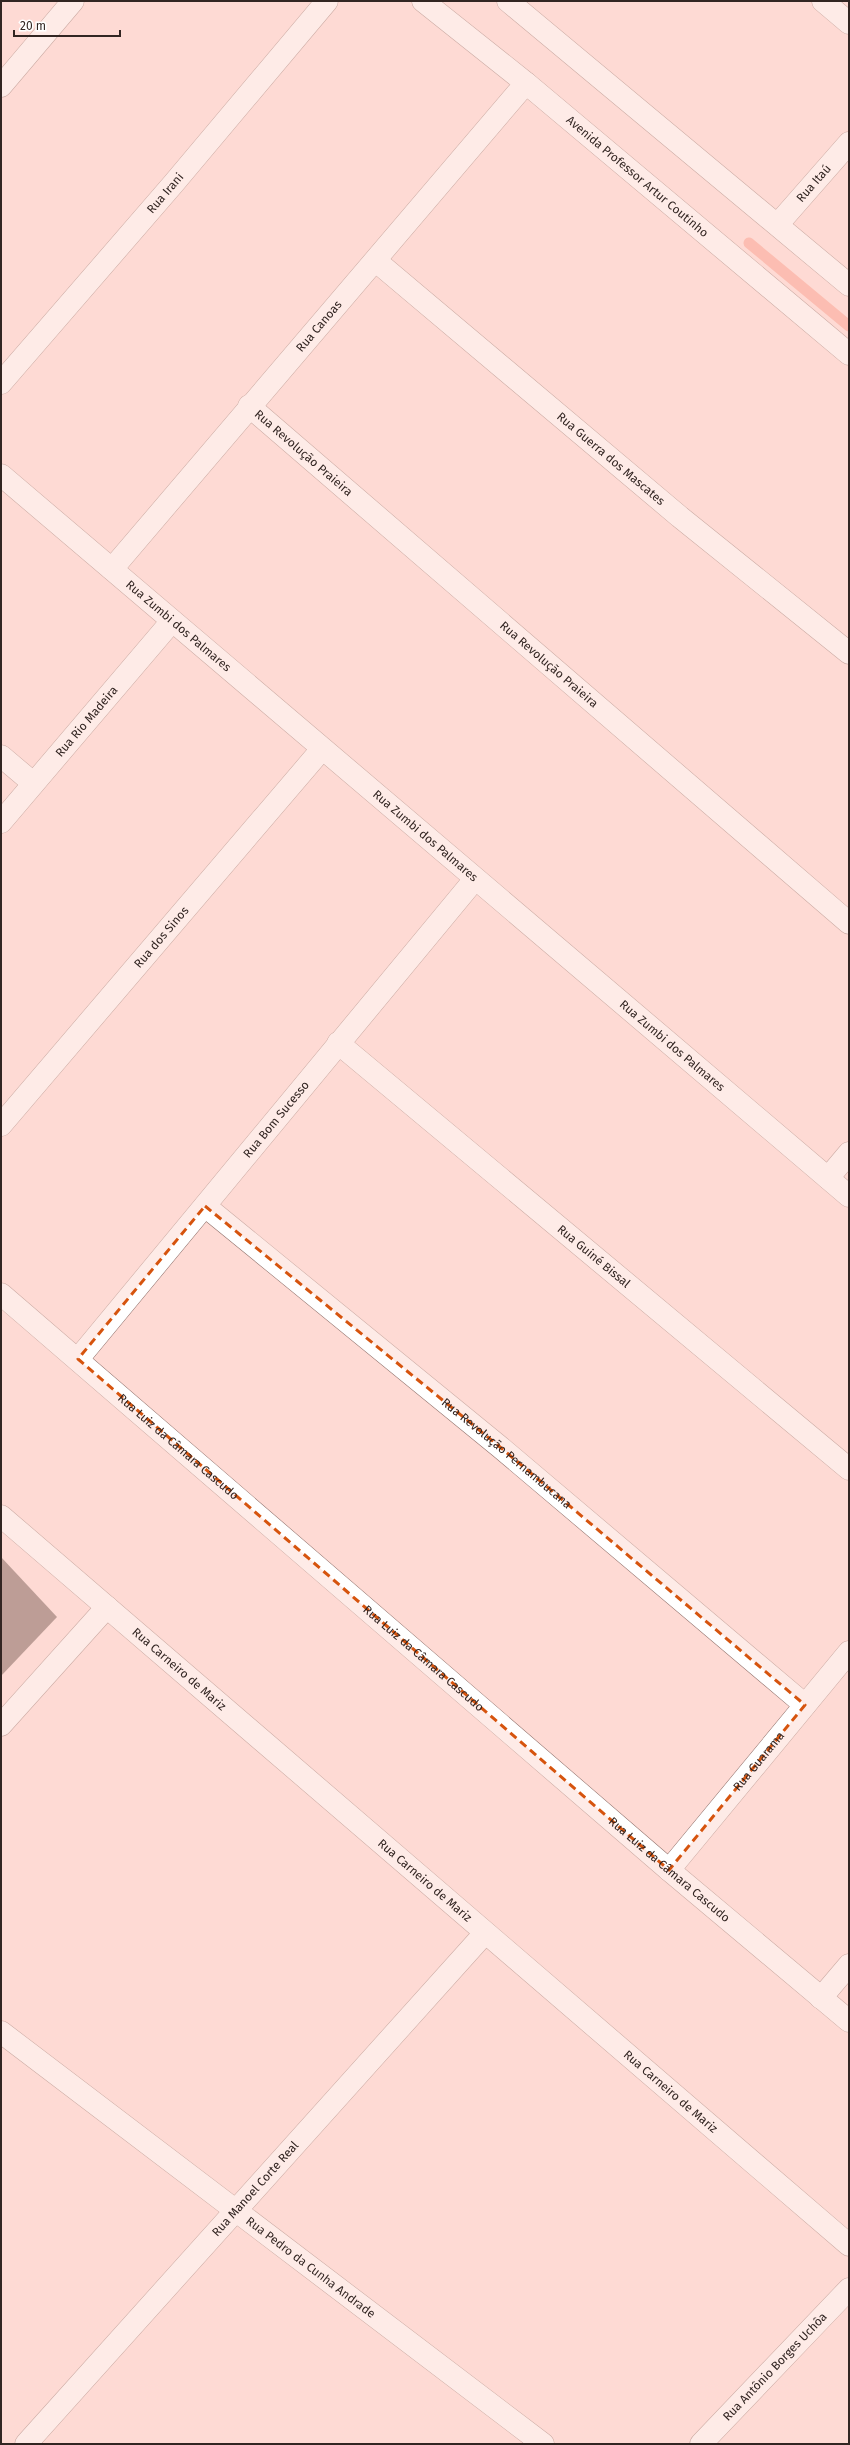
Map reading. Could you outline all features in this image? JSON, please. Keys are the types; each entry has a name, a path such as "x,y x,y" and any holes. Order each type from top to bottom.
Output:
{"street":[{"path":"1,86 73,1"},
{"name":"Rua Irani","path":"1,382 174,184 327,1"},
{"name":"Avenida Professor Artur Coutinho","path":"423,1 526,83 849,354"},
{"path":"508,1 849,284"},
{"path":"823,1 849,22"},
{"name":"Rua Canoas","path":"112,569 249,406 376,261 526,83"},
{"name":"Rua Itaú","path":"778,224 849,143"},
{"name":"Rua Guerra dos Mascates","path":"376,261 680,517 849,653"},
{"name":"Rua Revolução Praieira","path":"249,406 849,923"},
{"name":"Rua Zumbi dos Palmares","path":"1,475 849,1196"},
{"name":"Rua Rio Madeira","path":"1,822 172,621"},
{"name":"Rua dos Sinos","path":"1,1125 322,749"},
{"path":"1,756 33,783"},
{"name":"Rua Bom Sucesso","path":"78,1359 475,879"},
{"name":"Rua Guiné Bissal","path":"338,1043 849,1469"},
{"path":"828,1178 849,1152"},
{"name":"Rua Revolução Pernambucana","path":"205,1206 500,1447 805,1705"},
{"name":"Rua Luiz da Câmara Cascudo","path":"1,1294 669,1870 849,2021"},
{"name":"Rua Carneiro de Mariz","path":"1,1516 849,2245"},
{"path":"1,1725 107,1607"},
{"name":"Rua Guarama","path":"669,1870 849,1652"},
{"name":"Rua Manoel Corte Real","path":"26,2444 485,1933"},
{"path":"821,1998 849,1965"},
{"name":"Rua Pedro da Cunha Andrade","path":"1,2032 544,2444"},
{"name":"Rua Antônio Borges Uchôa","path":"701,2444 849,2289"}],"highlighted area":[{"path":"205,1206 500,1447 805,1705 669,1870 78,1359"}],"building":[{"path":"1,1557 57,1617 1,1676"}],"waterway":[{"path":"749,243 849,326"}]}
